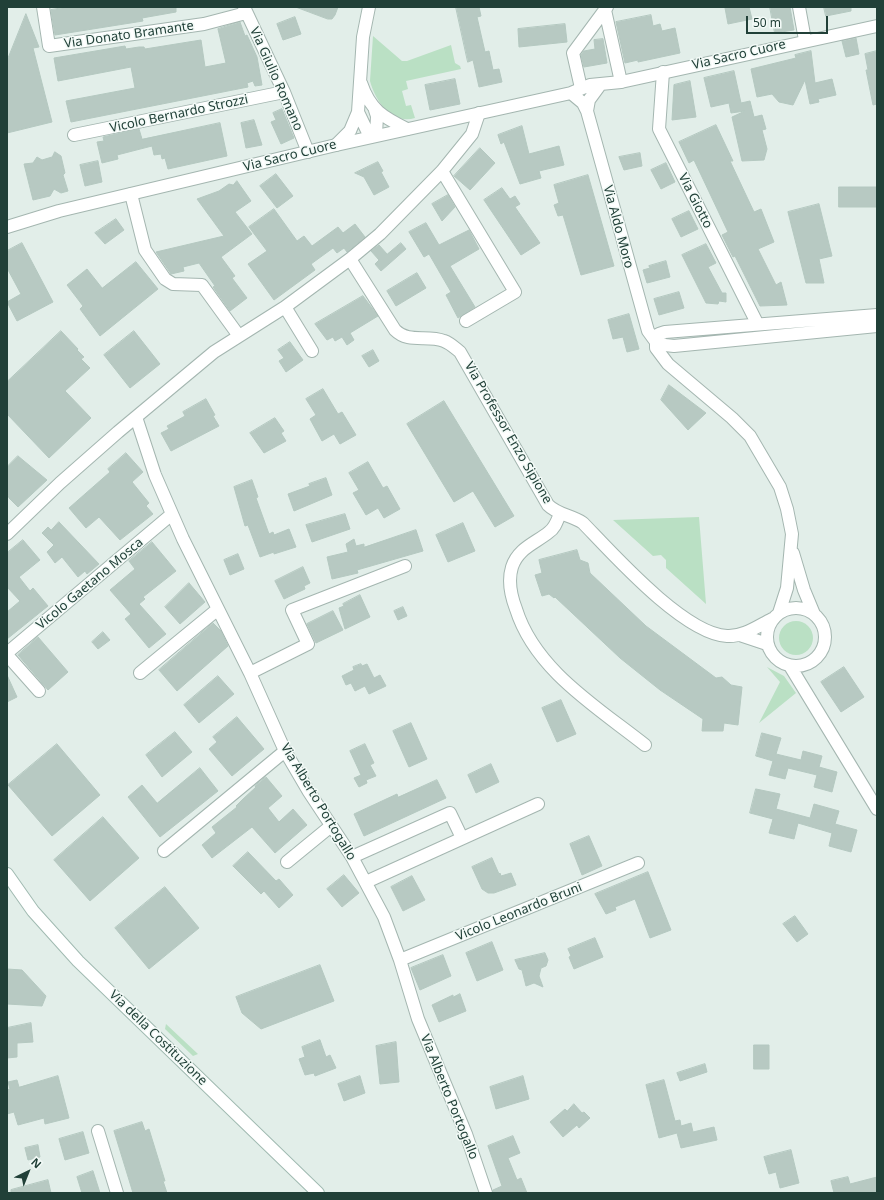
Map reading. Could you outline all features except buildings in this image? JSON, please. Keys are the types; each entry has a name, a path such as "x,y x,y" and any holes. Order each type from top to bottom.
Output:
{"street":[{"name":"Via Donato Bramante","path":"43,7 49,46 204,24 245,10"},
{"path":"336,144 350,131 358,112 362,37 368,7"},
{"path":"799,7 806,40"},
{"path":"606,8 621,82"},
{"path":"587,111 576,90 573,53 606,8"},
{"name":"Via Giulio Romano","path":"245,10 284,92 308,152"},
{"name":"Via Sacro Cuore","path":"8,225 336,144 576,90 621,82 806,40 877,26"},
{"name":"Via Giotto","path":"663,72 659,129 757,323"},
{"path":"360,80 364,92 377,116 373,136"},
{"path":"587,111 589,100 600,85"},
{"name":"Vicolo Bernardo Strozzi","path":"74,135 284,92"},
{"path":"375,110 384,118 406,129"},
{"name":"Via Aldo Moro","path":"587,111 633,282 648,331 656,342 656,348 668,364"},
{"path":"358,112 373,136"},
{"path":"7,534 60,483 214,352 285,307 350,259 403,213 442,171 472,134 479,113"},
{"path":"442,171 515,292 466,321"},
{"path":"131,194 145,250 165,279 173,284 202,285 239,336"},
{"name":"Via Professor Enzo Sipione","path":"350,259 395,330 400,335 408,338 438,339 445,341 460,352 548,505 560,514 577,519 583,523 648,589 685,618 712,633 727,636 740,635"},
{"path":"285,307 312,351"},
{"path":"877,315 846,323 668,346 656,342 659,334 665,332 757,323 846,323 877,326"},
{"path":"668,346 666,353 668,364 732,418 750,436 780,487 789,515 792,534 791,546 787,588 766,635 767,644 771,654 780,662 790,666 807,664 815,660 824,645 824,628 814,614 804,590 791,546"},
{"name":"Via Alberto Portogallo","path":"136,417 155,475 172,514 250,673 285,751 352,857 384,917 400,960 418,1019 466,1134 486,1193"},
{"name":"Vicolo Gaetano Mosca","path":"7,654 172,514"},
{"path":"560,514 556,525 549,532 527,546 518,555 513,565 510,577 518,618 524,632 536,650 552,669 645,745"},
{"path":"250,673 308,644 292,610 405,566"},
{"path":"140,673 218,608"},
{"path":"740,635 787,609 806,609 814,614"},
{"path":"740,635 767,644"},
{"path":"7,654 39,692"},
{"path":"807,664 808,694"},
{"path":"790,666 877,809"},
{"path":"164,851 285,751"},
{"path":"366,882 538,804"},
{"path":"352,857 450,813 462,838"},
{"path":"287,862 331,826"},
{"name":"Vicolo Leonardo Bruni","path":"400,960 638,863"},
{"name":"Via della Costituzione","path":"7,874 33,911 78,961 318,1193"},
{"path":"98,1131 117,1193"}],"green space":[{"path":"373,36 402,61 407,61 451,45 455,63 460,66 461,69 406,81 408,89 402,91 406,106 411,105 415,118 399,118 385,109 372,88 370,81"},
{"path":"699,517 706,604 666,568 666,560 661,555 653,556 613,520"},
{"path":"796,621 808,626 813,638 808,650 796,655 784,650 779,638 784,626"},
{"path":"767,667 784,676 796,693 759,723 780,682"},
{"path":"166,1024 198,1054 193,1056 165,1029"}]}
